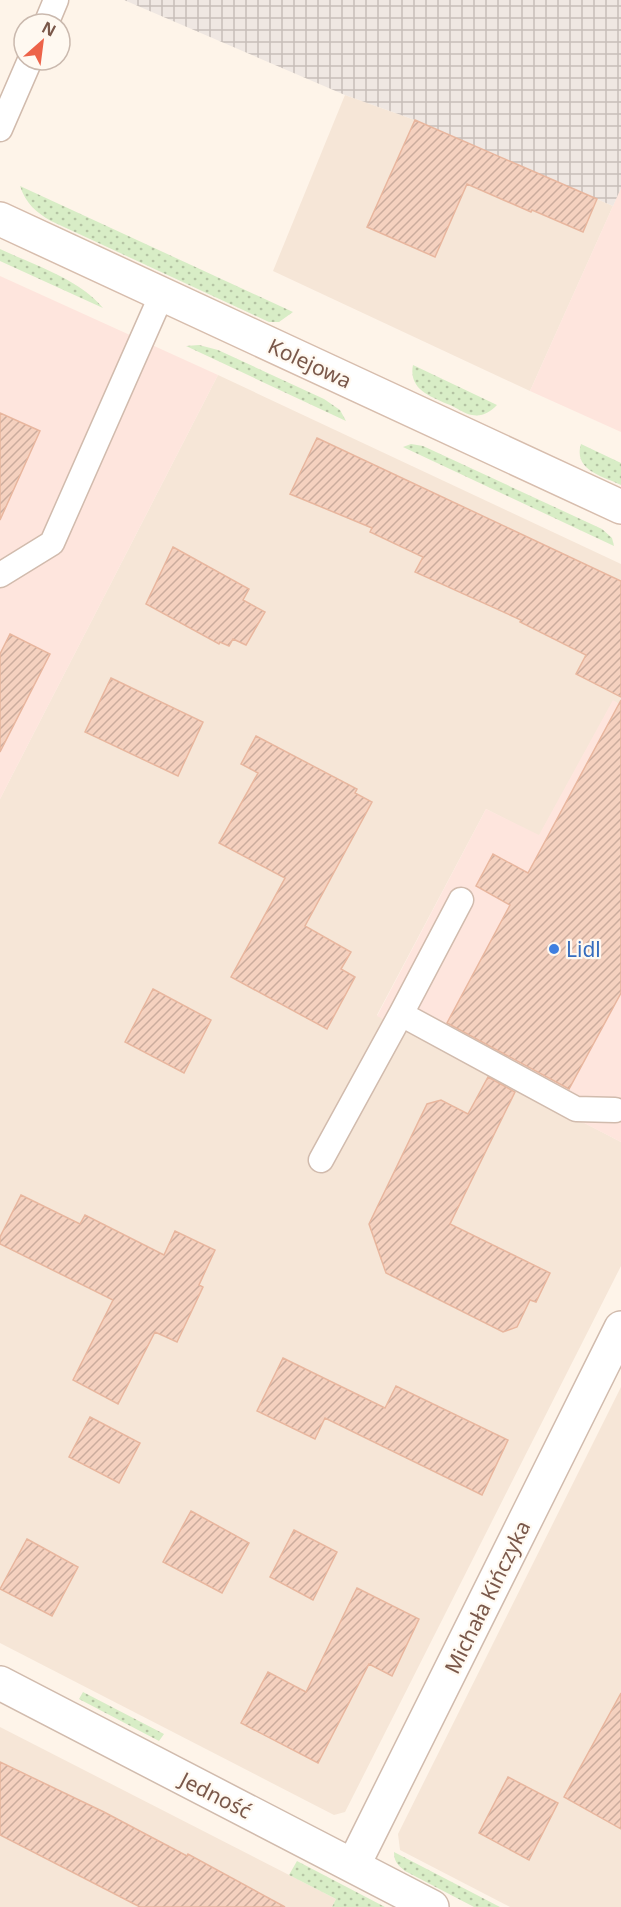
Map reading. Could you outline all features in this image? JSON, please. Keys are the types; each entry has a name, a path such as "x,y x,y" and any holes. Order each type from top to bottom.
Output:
{"street":[{"name":"Kolejowa","path":"0,219 621,507"},
{"name":"Michała Kińczyka","path":"353,1866 616,1348"},
{"name":"Jedność","path":"0,1683 432,1907"}],"lane":[{"path":"0,129 25,72"},
{"path":"0,575 52,543 162,294"},
{"path":"321,1161 462,900"},
{"path":"401,1014 576,1108 619,1107"}],"shaded area":[{"path":"124,0 621,0 621,188 613,206 415,120 345,95"},
{"path":"345,95 415,120 613,206 530,391 273,271"},
{"path":"621,188 621,432 530,391"},
{"path":"0,276 218,375 0,799"},
{"path":"218,375 621,564 621,705 613,701 539,836 486,809 377,1015 621,1142 621,1266 345,1812 334,1815 0,1643 0,799"},
{"name":"Lidl","path":"613,700 621,705 621,1142 377,1016 486,809 539,835"},
{"path":"621,1387 621,1907 510,1907 400,1850 398,1834"},
{"path":"0,1727 336,1899 332,1907 0,1907"}],"green space":[{"path":"20,186 293,312 279,322 269,322 51,221 32,207"},
{"path":"0,249 69,281 82,289 103,308 0,261"},
{"path":"199,345 218,350 324,399 340,410 346,421 186,346"},
{"path":"413,365 497,405 482,415 464,412 418,387 412,374"},
{"path":"411,444 423,446 602,529 612,538 614,546 403,447"},
{"path":"581,444 621,463 621,485 598,475 585,466 581,460"},
{"path":"83,1692 164,1734 159,1741 79,1699"},
{"path":"394,1852 500,1907 474,1907 405,1871 397,1863"},
{"path":"297,1861 385,1907 332,1907 336,1899 289,1875"}],"building":[{"path":"415,120 597,199 583,232 467,184 435,257 367,227"},
{"path":"0,413 40,431 0,520"},
{"path":"317,438 621,581 621,697 576,674 586,655 520,622 521,620 415,572 423,557 370,532 372,528 290,494"},
{"path":"173,547 249,589 243,600 265,612 246,645 233,639 229,646 220,642 219,644 146,604"},
{"path":"10,634 50,654 0,752 0,654"},
{"path":"111,678 203,722 178,776 85,732"},
{"name":"Lidl","path":"621,700 621,993 569,1089 447,1023 510,905 476,886 493,854 528,873"},
{"path":"256,736 357,789 355,793 372,802 305,926 351,952 341,969 355,977 327,1029 231,977 285,878 219,843 258,773 241,764"},
{"path":"153,989 211,1020 184,1073 125,1042"},
{"path":"488,1077 515,1092 450,1224 550,1273 536,1302 530,1300 517,1327 503,1332 386,1273 369,1224 427,1104 441,1100 468,1114"},
{"path":"21,1195 80,1224 85,1215 164,1255 175,1231 215,1250 199,1285 203,1287 177,1342 155,1332 118,1404 73,1380 113,1300 0,1244 0,1237"},
{"path":"283,1358 385,1408 396,1386 508,1440 482,1495 325,1418 315,1439 257,1411"},
{"path":"90,1417 140,1443 119,1483 69,1457"},
{"path":"191,1511 249,1543 222,1593 163,1562"},
{"path":"294,1530 337,1552 313,1600 270,1577"},
{"path":"27,1539 78,1567 52,1616 0,1589"},
{"path":"357,1588 419,1619 392,1676 369,1664 318,1763 241,1723 268,1672 306,1692"},
{"path":"621,1693 621,1829 564,1797"},
{"path":"0,1762 104,1812 187,1856 188,1854 285,1907 140,1907 0,1835"},
{"path":"508,1777 558,1803 529,1860 479,1833"}],"place":[{"name":"Lidl","path":"554,949"}]}
